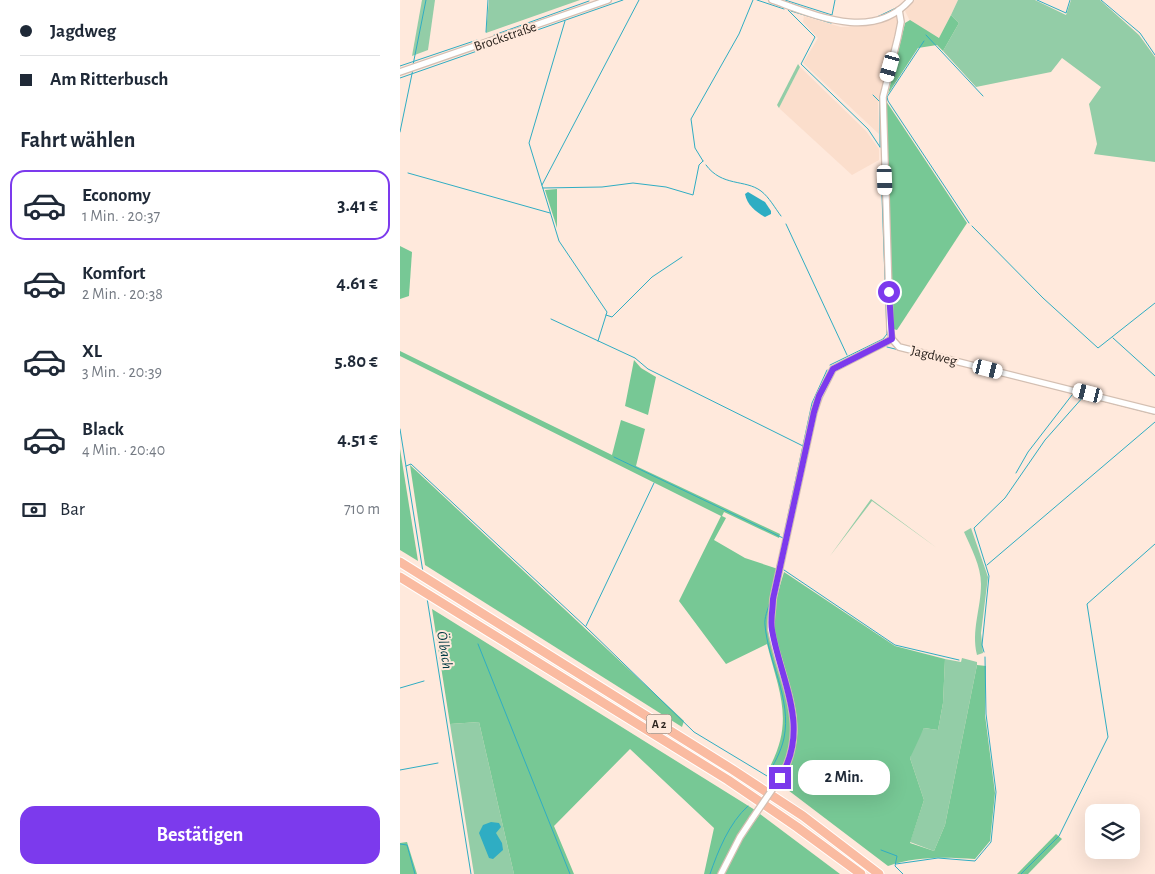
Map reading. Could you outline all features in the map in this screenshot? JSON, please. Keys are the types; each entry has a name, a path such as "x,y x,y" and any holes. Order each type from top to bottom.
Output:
{"highway":[{"name":"A 2","path":"400,562 733,770 803,816 879,874"},
{"name":"A 2","path":"400,577 736,785 797,826 861,874"}],"street":[{"name":"Brockstraße","path":"401,72 608,0"},
{"path":"772,0 842,22 873,22 899,10 910,0"},
{"path":"721,874 740,837 788,764 795,737 791,705 771,628 773,599 819,396 833,369 892,339 883,97 901,22 899,10"},
{"name":"Jagdweg","path":"892,339 899,347 1155,411"}],"shaded area":[{"path":"915,0 958,0 940,38 911,23 905,11"},
{"path":"804,16 841,27 874,25 896,17 898,25 878,103 879,134 803,63 818,38 803,22"},
{"path":"800,67 866,131 879,149 879,160 852,175 779,108"}],"green space":[{"path":"422,0 435,0 428,50 412,56"},
{"path":"489,0 580,0 486,33"},
{"path":"958,0 1035,0 1066,15 1071,0 1100,0 1139,35 1155,57 1155,162 1094,154 1097,144 1089,104 1101,87 1062,58 1051,72 976,87 943,51 959,23 951,15"},
{"path":"951,15 959,23 943,51 937,45 918,48 888,94 905,23 910,20 939,38"},
{"path":"798,64 800,67 779,108 777,105"},
{"path":"886,101 967,223 897,330 893,329"},
{"path":"557,189 557,228 545,190"},
{"path":"400,246 412,252 409,296 400,299"},
{"path":"400,351 612,455 621,420 645,429 636,466 780,534 779,538 724,512 722,516 726,518 714,540 745,558 778,569 768,625 789,705 793,736 785,762 777,778 767,772 776,755 781,738 782,709 767,644 726,664 679,601 721,516 400,356"},
{"path":"634,360 641,368 656,377 648,415 625,406"},
{"path":"400,449 418,561 400,550"},
{"path":"410,465 684,721 682,727 425,565"},
{"path":"871,499 937,548 872,501 830,556"},
{"path":"971,528 988,577 981,633 983,653 977,655 975,637 981,593 981,577 964,532"},
{"path":"784,572 895,646 945,659 943,703 938,730 924,728 910,758 924,800 910,843 934,851 945,825 977,665 986,666 985,715 995,793 990,841 975,859 920,859 888,866 780,784 795,751 797,736 795,708 774,628 775,607"},
{"path":"432,609 755,810 750,818 755,821 760,814 840,874 704,874 714,828 630,749 554,826 574,874 514,874 479,722 450,724"},
{"path":"962,658 977,662 977,665 945,825 934,851 910,842 924,800 910,758 913,748 924,728 938,730 943,703 945,659 961,662"},
{"path":"479,722 514,874 474,874 450,724"},
{"path":"1056,834 1062,839 1028,874 1017,874"},
{"path":"407,842 417,874 400,874 400,843"}],"water":[{"path":"748,192 765,202 771,214 765,217 752,208 745,194"},
{"path":"491,822 499,823 501,827 496,833 502,843 503,850 493,859 489,858 479,833 483,825"}],"waterway":[{"name":"Ölbach","path":"413,65 426,0"},
{"path":"486,32 488,0"},
{"path":"400,78 623,0"},
{"path":"542,185 639,0"},
{"path":"703,161 695,148 691,119 739,34 753,0"},
{"path":"757,0 784,9"},
{"path":"785,0 832,15 835,0"},
{"path":"1037,0 1066,13 1070,0"},
{"path":"1101,0 1140,33 1155,55"},
{"path":"494,35 589,1"},
{"path":"877,17 896,8"},
{"path":"788,10 815,37 801,64 868,129 880,147"},
{"path":"791,11 831,23"},
{"path":"565,21 529,143 559,241 607,312 598,341"},
{"path":"926,35 983,96"},
{"path":"400,66 477,40"},
{"path":"924,41 887,97 969,223"},
{"name":"Ölbach","path":"400,132 413,69"},
{"path":"873,95 880,102 880,147"},
{"path":"543,188 602,187 633,183 666,187 693,195 699,165 703,161"},
{"path":"706,165 719,177 755,187 761,191 781,216"},
{"path":"830,365 883,339 887,334 881,168"},
{"path":"408,173 550,213"},
{"path":"786,224 847,355"},
{"path":"972,226 1043,298 1098,348 1155,303"},
{"path":"606,315 612,317 652,277 682,257"},
{"path":"551,319 635,358 648,369 803,446"},
{"path":"1113,338 1155,376"},
{"path":"887,347 899,350"},
{"path":"929,357 1154,414"},
{"path":"783,539 812,403 827,370"},
{"path":"1016,473 1028,452 1072,395"},
{"path":"984,652 982,645 989,576 974,528 1005,498 1045,440 1084,396"},
{"path":"987,565 1155,422"},
{"name":"Ölbach","path":"400,429 423,572"},
{"path":"614,457 783,538"},
{"path":"406,466 411,464 586,627 694,732 767,776 781,748 786,723 785,709 770,653 765,625 770,602"},
{"path":"586,626 654,483"},
{"path":"1021,874 1059,836 1108,737 1087,604 1155,544"},
{"path":"777,566 779,559"},
{"path":"784,570 895,645 959,660"},
{"name":"Ölbach","path":"427,598 471,874"},
{"path":"478,644 570,874"},
{"path":"896,864 938,858 975,861 991,842 996,792 986,714 985,657"},
{"path":"400,688 424,681"},
{"path":"400,770 438,763"},
{"path":"710,874 730,829 748,806"},
{"path":"400,844 407,845 415,874"},
{"path":"881,850 897,856 895,866 903,874"}],"route":[{"path":"780,778 788,764 795,737 791,705 771,628 773,599 782,566 814,412 819,396 833,369 850,358 892,339 889,292"}]}
